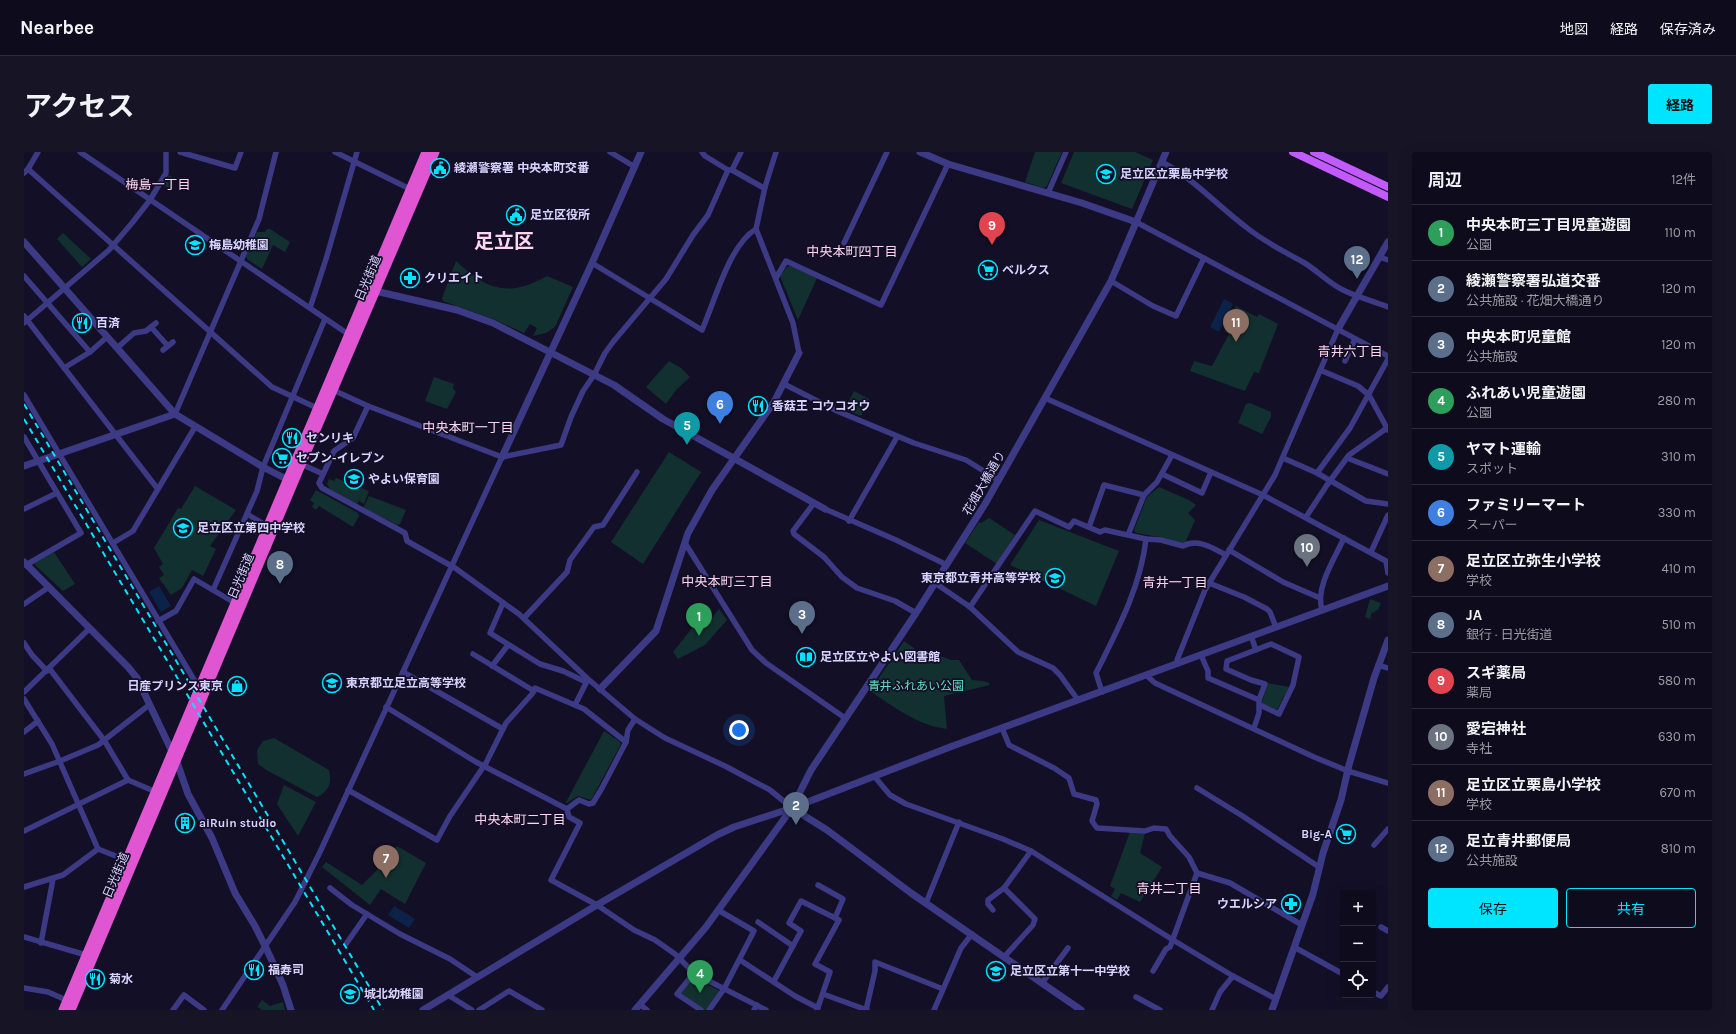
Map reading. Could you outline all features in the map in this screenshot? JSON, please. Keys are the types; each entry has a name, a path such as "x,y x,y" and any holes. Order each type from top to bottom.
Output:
{"highway":[{"name":"日光街道","path":"63,1010 267,526 290,481 301,464 333,390 410,189 426,152"},
{"name":"日光街道","path":"73,1008 177,762 290,481 316,408 348,334 371,290 435,152"},
{"path":"59,1010 72,987"}],"main road":[{"path":"1293,152 1388,196"},
{"path":"1314,152 1388,187"}],"street":[{"path":"38,152 26,171 113,245 272,387 316,408"},
{"path":"80,152 348,334"},
{"path":"157,488 25,320 48,303 113,245 150,200 166,173 166,152"},
{"path":"180,152 235,168 241,152"},
{"path":"24,466 116,436 175,414 259,219 276,152"},
{"path":"335,152 410,189"},
{"path":"310,308 357,152"},
{"path":"610,152 635,166"},
{"path":"222,1010 295,902 551,353 641,152"},
{"path":"702,152 705,156 730,170 762,187 765,187"},
{"path":"333,390 368,406 502,457 561,445 580,396 613,342 666,279 692,235 708,215 730,170 742,152"},
{"path":"600,689 656,631 688,533 712,490 784,384 800,353 793,323 756,229 765,187 776,152"},
{"path":"844,243 887,152"},
{"path":"920,152 948,164 1100,208 1136,222 1338,329 1388,358 1350,428 1317,473"},
{"path":"1048,193 1066,152"},
{"name":"花畑大橋通り","path":"638,1007 680,958 718,910 792,808 811,770 947,566 998,480 1111,281 1166,152"},
{"path":"1162,162 1186,177 1247,228 1286,254 1303,262 1334,285 1356,296 1388,307"},
{"path":"776,278 786,260 881,305 948,164"},
{"path":"592,263 702,330 720,284 736,252 747,234 756,229"},
{"path":"24,242 175,414 263,467 290,481"},
{"path":"1178,664 1177,660 1209,583 1263,495 1283,458 1338,329 1388,242"},
{"path":"1379,257 1388,260"},
{"path":"1111,281 1153,306 1176,316 1204,258"},
{"path":"24,276 90,352"},
{"path":"371,290 468,314 493,323 614,385 663,419 825,509 849,521 896,540 947,566"},
{"path":"213,590 257,491 263,467 325,319"},
{"path":"116,348 134,333 146,331 154,325 170,344 163,350"},
{"path":"64,368 90,352 107,337"},
{"path":"1345,361 1355,339"},
{"path":"1306,517 1330,480 1347,458 1387,429 1369,394 1358,386 1320,370"},
{"path":"784,384 897,437 914,444 966,460 998,480"},
{"path":"24,395 199,688"},
{"path":"1045,398 1263,495 1386,561 1388,573"},
{"path":"368,406 354,438 334,450 319,483 322,488 405,533 407,541 452,566 524,618 587,680 600,689 635,719 665,738 725,766 770,790 792,808 827,830 926,903 1081,1010"},
{"path":"113,543 133,531 195,426"},
{"path":"849,521 897,437"},
{"path":"24,438 81,533 25,564 90,628 137,678 177,762 188,794 212,838 235,893 265,945 283,986 291,1010"},
{"path":"1128,535 1144,495 1157,482 1172,455"},
{"path":"1283,458 1317,473 1366,501 1388,504"},
{"path":"1347,458 1388,474"},
{"path":"301,464 323,474"},
{"path":"524,618 567,572 570,560 594,527 603,525 637,472"},
{"path":"1162,474 1202,493 1211,472"},
{"path":"1089,527 1104,485 1144,495"},
{"path":"24,509 57,493"},
{"path":"814,503 793,532 794,534 824,557 842,577 857,588 895,601 916,613"},
{"path":"970,607 1035,511 1069,526 1074,521 1100,532 1105,530 1161,540 1183,546 1188,543 1195,543 1210,546 1227,553 1283,582 1320,598"},
{"path":"247,514 267,526"},
{"path":"1371,552 1388,515"},
{"path":"1102,692 1096,673 1115,636 1137,580 1146,538"},
{"path":"1322,610 1320,598 1327,575 1344,538"},
{"path":"684,543 752,650 766,663 845,718"},
{"path":"158,621 176,611 194,579 235,603"},
{"path":"936,583 970,607 1018,652 1053,668 1060,675 1078,700"},
{"path":"1209,583 1244,597 1267,609 1270,612 1276,627"},
{"path":"423,1010 597,905 718,835 746,823 792,808 1002,728 1388,586"},
{"path":"24,604 49,587"},
{"path":"503,603 490,633 540,664 587,680"},
{"path":"24,692 90,628"},
{"path":"1251,636 1256,650"},
{"path":"1272,1010 1313,894 1327,839 1340,805 1378,665 1388,640"},
{"path":"24,643 32,655 48,670 104,740 128,780 156,792"},
{"path":"1201,655 1208,671 1208,678 1259,703 1279,714 1293,685 1299,657 1271,644 1227,661 1226,669 1251,680 1265,684 1259,703 1259,713 1254,728"},
{"path":"492,666 508,645"},
{"path":"473,654 534,691"},
{"path":"1378,665 1388,668"},
{"path":"403,672 503,729"},
{"path":"1146,675 1155,683 1314,757 1348,771 1388,783"},
{"path":"575,705 587,680"},
{"path":"348,790 437,840 450,816 484,765 506,723 535,688 584,709 626,742"},
{"path":"24,699 52,744 98,849 126,860"},
{"path":"24,774 98,745 149,704"},
{"path":"386,708 484,765 567,809 569,817 580,822 551,880 597,905 634,930 655,940 680,958 694,973 755,1007 766,1010"},
{"path":"567,809 578,800 593,804 626,742 628,730 635,719"},
{"path":"24,732 38,721"},
{"path":"1002,728 1009,745 1054,768 1069,778 1074,794 1096,800 1097,804 1092,821 1097,828 1145,831 1154,828 1166,829 1170,836 1189,857 1197,873 1173,940 1153,971"},
{"path":"874,776 896,799 906,804 959,822 1031,850 1173,940 1233,976 1276,999"},
{"path":"24,831 128,780"},
{"path":"1197,788 1241,815 1319,867"},
{"path":"926,903 959,822"},
{"path":"1374,845 1388,829"},
{"path":"24,887 63,875 98,849"},
{"path":"993,910 988,904 988,900 1004,888 1031,850"},
{"path":"1197,873 1230,883 1302,925"},
{"path":"41,943 53,879"},
{"path":"818,885 843,899 835,918"},
{"path":"330,888 352,905 400,934 450,959 477,977"},
{"path":"1004,888 1035,919 1033,925 1004,957"},
{"path":"740,960 795,996 818,1009 830,972 815,964 839,920 801,901 789,923 801,931 774,981"},
{"path":"709,1010 724,989 754,931 718,910"},
{"path":"346,944 367,914"},
{"path":"758,922 793,946"},
{"path":"1381,927 1388,931"},
{"path":"934,1010 961,948 972,934"},
{"path":"24,937 86,955"},
{"path":"1294,947 1340,972"},
{"path":"1042,983 1068,948"},
{"path":"823,994 866,1010 875,971 875,962 943,989"},
{"path":"694,973 677,994 701,1010"},
{"path":"1212,1010 1220,992 1233,976"},
{"path":"1376,994 1381,996 1388,987"},
{"path":"24,988 48,992 64,999"},
{"path":"478,1010 509,991 542,1010"},
{"path":"173,1010 184,995 204,1010"},
{"path":"448,995 472,1010"},
{"path":"1136,997 1160,1010"},
{"path":"638,1007 647,1010"}],"green space":[{"path":"1035,152 1062,152 1047,186 1044,188 1025,182"},
{"name":"足立区立栗島中学校","path":"1074,152 1135,152 1153,160 1132,209 1061,183"},
{"path":"169,175 175,179 170,189 163,185"},
{"path":"267,229 270,229 290,242 285,252 273,245 262,269 247,259 246,256 257,232 265,232"},
{"path":"63,233 91,259 82,267 57,239"},
{"path":"456,261 478,279 498,288 509,289 521,287 547,276 573,287 555,327 546,333 533,336 537,328 530,324 524,333 493,319 443,301 442,298"},
{"path":"790,266 817,278 798,320 780,276 787,267"},
{"path":"1236,306 1257,317 1259,314 1278,324 1259,373 1254,372 1245,391 1190,371 1194,361 1212,366 1229,334 1224,331"},
{"path":"669,361 681,368 690,377 676,390 666,404 646,387"},
{"path":"434,377 454,384 453,388 456,392 447,409 425,401"},
{"path":"854,391 869,399 861,416 845,409"},
{"path":"1250,403 1271,412 1271,417 1262,434 1238,423 1246,404"},
{"path":"669,452 701,472 643,564 611,542"},
{"path":"336,478 369,491 364,504 359,501 357,504 330,489 327,484 329,479 334,481"},
{"path":"195,486 236,510 210,546 216,549 203,576 192,570 182,588 171,595 159,578 164,575 159,567 163,564 154,548 178,508 181,509"},
{"path":"1159,487 1189,500 1196,505 1188,513 1195,520 1186,541 1182,544 1165,538 1136,533 1134,530 1147,497"},
{"path":"316,490 358,513 359,516 353,527 319,506 316,510 312,507 314,503 310,500"},
{"path":"369,496 406,510 400,524 397,525 363,508"},
{"path":"989,518 1015,535 997,564 965,543 979,522 981,523"},
{"path":"1039,520 1119,551 1096,606 1010,565"},
{"path":"54,552 75,584 63,591 35,565 35,563"},
{"path":"1370,599 1381,603 1378,610 1374,613 1372,612 1370,619 1365,617"},
{"path":"719,609 727,620 705,645 678,659 673,652 697,622 705,627"},
{"name":"青井ふれあい公園","path":"904,641 931,660 935,654 951,660 959,660 972,680 988,682 990,685 944,696 947,729 926,724 897,709 870,691"},
{"path":"1268,683 1289,687 1277,710 1263,704 1262,702"},
{"path":"604,731 621,744 591,800 578,796 565,804"},
{"path":"274,738 329,770 330,783 321,795 317,797 268,771 258,764 257,750 263,741"},
{"path":"284,785 316,802 298,836 277,804"},
{"path":"1130,832 1145,833 1140,853 1162,867 1140,902 1121,893 1117,900 1111,896 1115,889 1110,886"},
{"path":"397,846 426,863 405,904 381,889 370,905 322,867 326,862 362,885 388,859 388,855"},
{"path":"692,978 695,978 720,991 707,1009 704,1010 681,995"},
{"path":"262,1000 270,1006 283,1002 285,1010 262,1010 257,1007"}],"water":[{"path":"1224,299 1233,304 1219,332 1210,327"},
{"path":"159,586 171,606 161,612 149,592"},
{"path":"394,906 415,919 409,928 388,915"}],"railway":[{"path":"24,404 383,1010"},
{"path":"24,419 374,1010"}],"place":[{"name":"綾瀬警察署 中央本町交番","path":"440,168"},
{"name":"足立区立栗島中学校","path":"1106,174"},
{"name":"足立区役所","path":"516,215"},
{"name":"梅島幼稚園","path":"195,245"},
{"name":"スギ薬局","path":"992,245"},
{"name":"ベルクス","path":"988,270"},
{"name":"クリエイト","path":"410,278"},
{"name":"足立青井郵便局","path":"1357,279"},
{"name":"百済","path":"82,323"},
{"name":"足立区立栗島小学校","path":"1236,342"},
{"name":"香菇王 コウコオウ","path":"758,406"},
{"name":"ファミリーマート","path":"720,424"},
{"name":"センリキ","path":"292,438"},
{"name":"ヤマト運輸","path":"687,445"},
{"name":"セブン-イレブン","path":"282,458"},
{"name":"やよい保育園","path":"354,479"},
{"name":"足立区立第四中学校","path":"183,528"},
{"name":"愛宕神社","path":"1307,567"},
{"name":"東京都立青井高等学校","path":"1055,578"},
{"name":"JA","path":"280,584"},
{"name":"中央本町児童館","path":"802,634"},
{"name":"中央本町三丁目児童遊園","path":"699,636"},
{"name":"足立区立やよい図書館","path":"806,657"},
{"name":"東京都立足立高等学校","path":"332,683"},
{"name":"日産プリンス東京","path":"237,686"},
{"name":"aiRuin studio","path":"185,823"},
{"name":"綾瀬警察署弘道交番","path":"796,825"},
{"name":"Big-A","path":"1346,834"},
{"name":"足立区立弥生小学校","path":"386,878"},
{"name":"ウエルシア","path":"1291,904"},
{"name":"福寿司","path":"254,970"},
{"name":"足立区立第十一中学校","path":"996,971"},
{"name":"菊水","path":"95,979"},
{"name":"ふれあい児童遊園","path":"700,993"},
{"name":"城北幼稚園","path":"350,994"}],"district":[{"name":"梅島一丁目","path":"158,184"},
{"name":"足立区","path":"504,241"},
{"name":"中央本町四丁目","path":"852,251"},
{"name":"青井六丁目","path":"1350,351"},
{"name":"中央本町一丁目","path":"468,427"},
{"name":"中央本町三丁目","path":"727,581"},
{"name":"青井一丁目","path":"1175,582"},
{"name":"中央本町二丁目","path":"520,819"},
{"name":"青井二丁目","path":"1169,888"}]}
